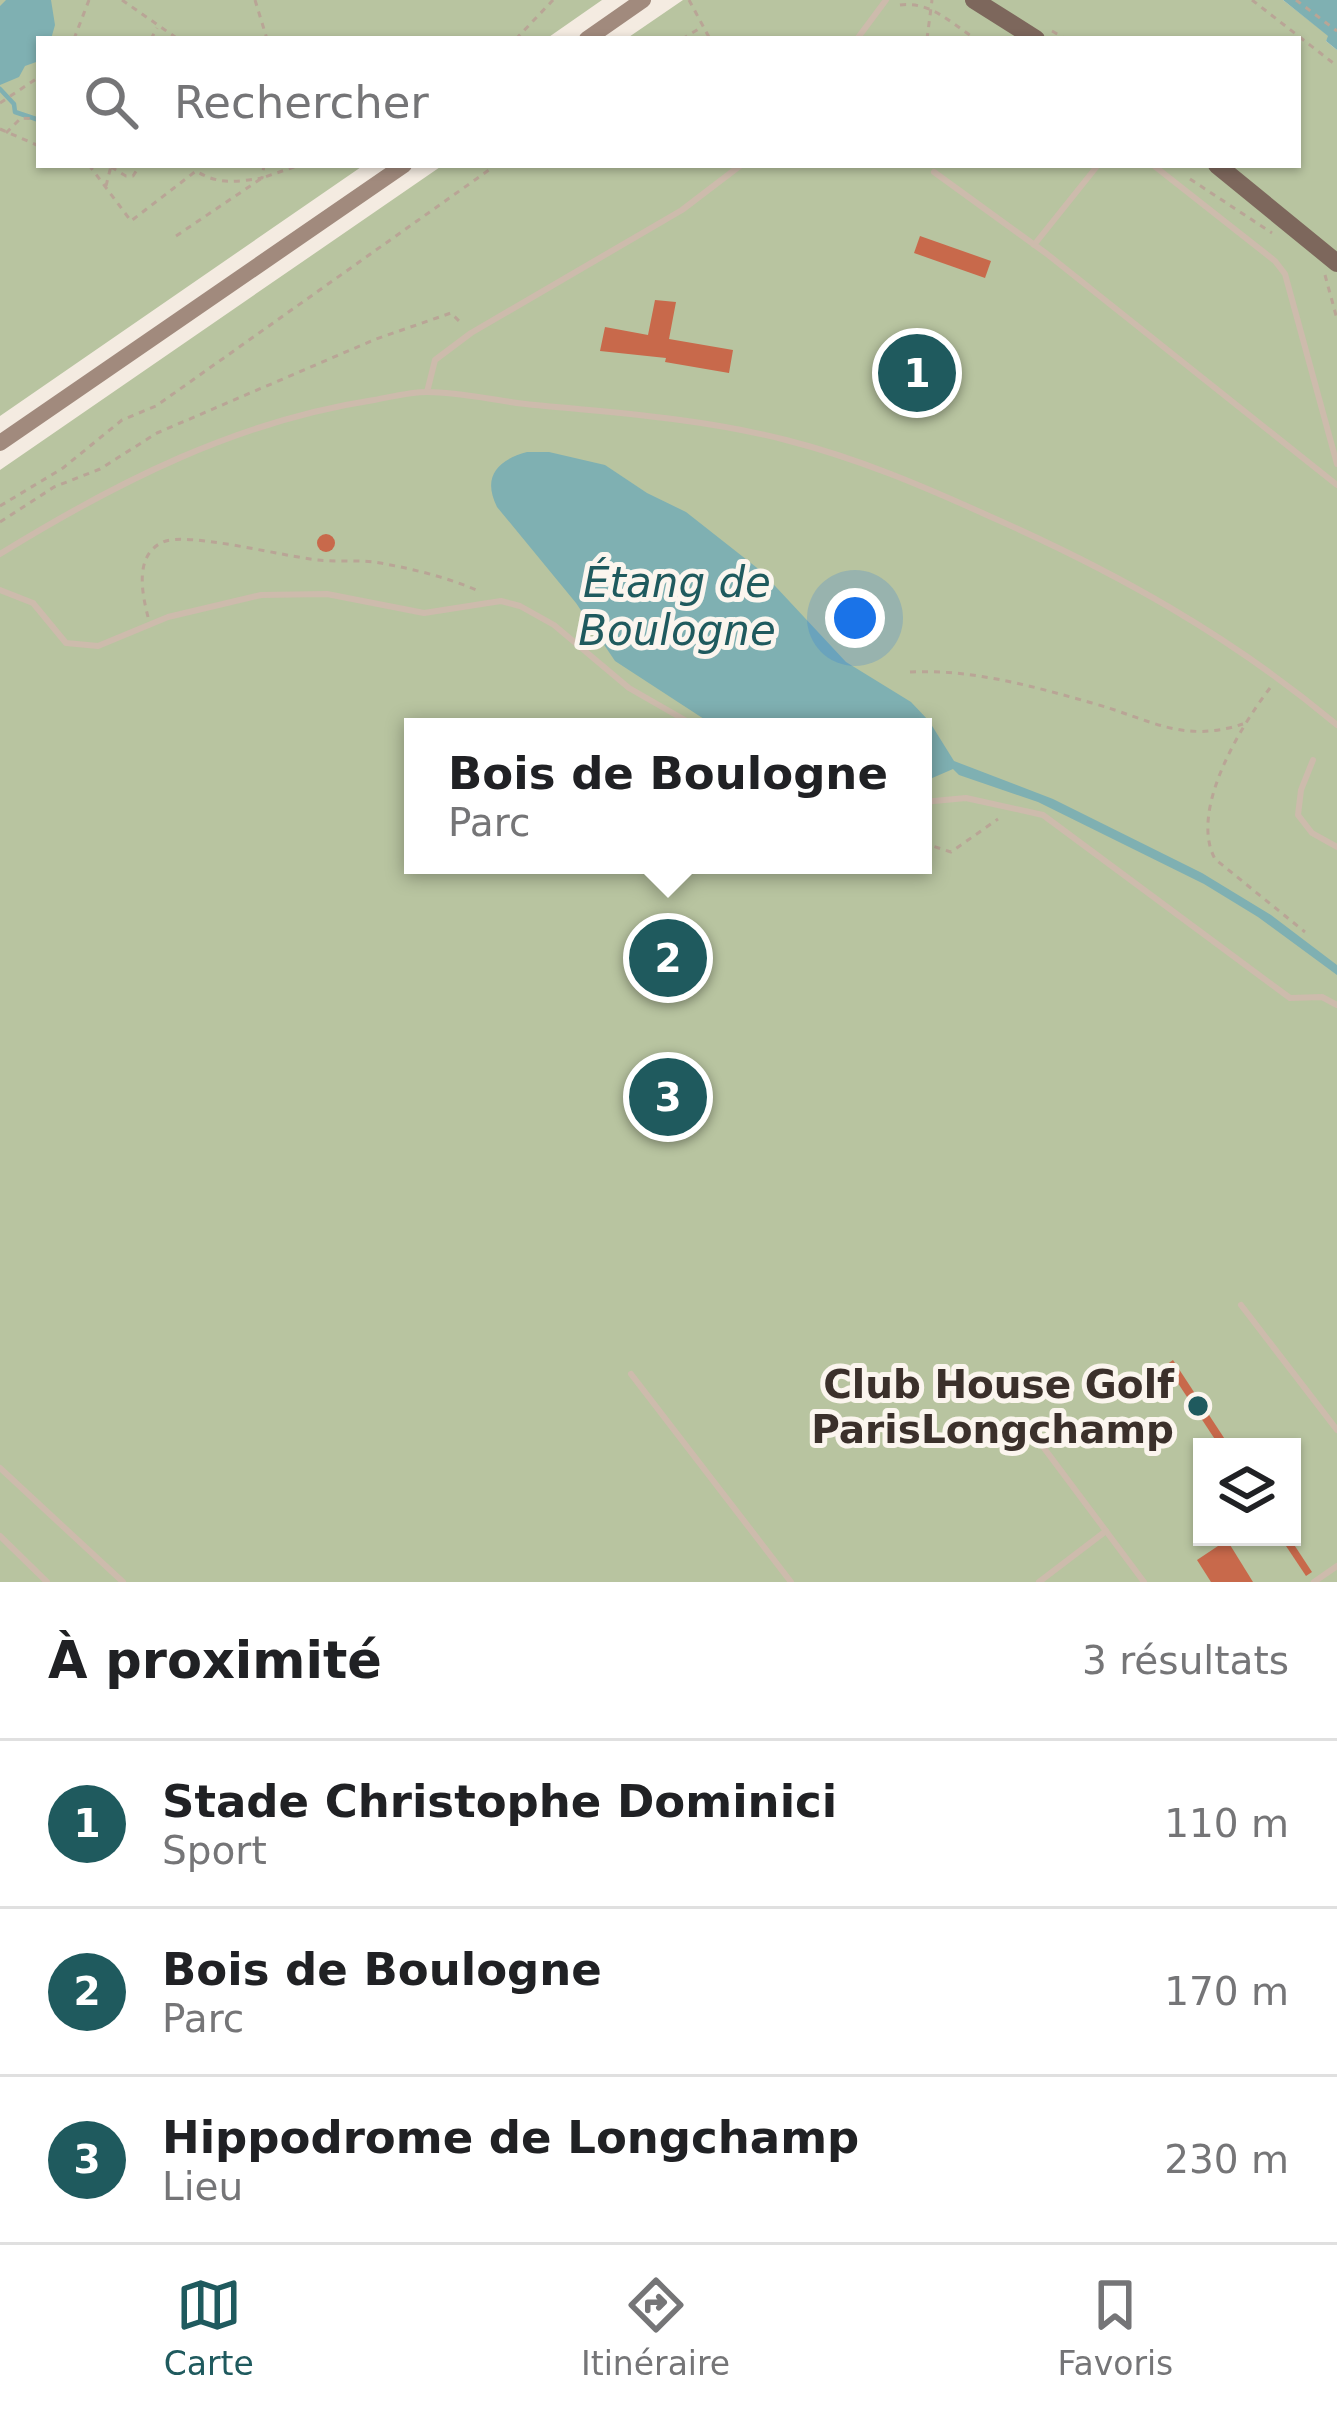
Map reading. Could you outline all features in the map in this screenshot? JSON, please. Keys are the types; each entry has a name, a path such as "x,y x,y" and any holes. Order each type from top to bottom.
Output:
{"main road":[{"path":"591,36 644,0"},
{"path":"974,0 1031,36"},
{"path":"0,443 400,168"},
{"path":"1221,168 1332,258"}],"lane":[{"path":"859,36 886,0"},
{"path":"427,392 435,361 471,333 682,209 737,168"},
{"path":"1034,244 1096,168"},
{"path":"1157,168 1275,261 1285,274 1337,464"},
{"path":"934,172 1034,244 1337,485"},
{"path":"0,554 64,514 179,455 337,406 427,392 705,423 786,440 900,476 1078,555 1217,633 1337,725"},
{"path":"0,590 33,603 66,644 98,646 208,606 277,594 327,594 424,613 501,602 520,606 554,625 629,688 681,718"},
{"path":"1312,760 1298,815 1312,833 1337,848"},
{"path":"932,801 966,798 1043,815 1290,998 1322,997 1337,1005"},
{"path":"1241,1305 1337,1430"},
{"path":"631,1374 791,1582"},
{"path":"1035,1436 1144,1582"},
{"path":"0,1468 123,1582"},
{"path":"1039,1582 1106,1531"},
{"path":"0,1536 47,1582"},
{"path":"1314,1582 1337,1566"}],"path":[{"path":"75,36 89,0"},
{"path":"122,0 173,36"},
{"path":"255,0 266,36"},
{"path":"519,36 553,0"},
{"path":"689,0 708,36"},
{"path":"927,36 932,0"},
{"path":"1252,0 1298,36"},
{"path":"1296,0 1337,32"},
{"path":"900,4 920,2 972,36"},
{"path":"153,36 158,26"},
{"path":"687,36 703,26"},
{"path":"1301,38 1337,66"},
{"path":"0,103 36,79"},
{"path":"5,134 21,118 36,119"},
{"path":"0,129 36,145"},
{"path":"91,168 131,221 197,168 215,183 262,178 291,168"},
{"path":"106,188 111,168"},
{"path":"114,168 126,176 133,176 138,168"},
{"path":"176,236 262,178 264,168"},
{"path":"0,506 63,468 122,420 156,406 492,168"},
{"path":"1186,177 1275,235"},
{"path":"1332,258 1322,266 1337,319"},
{"path":"0,522 157,433 376,339 452,313 471,333"},
{"path":"149,625 142,568 149,551 184,536 316,560 406,569 451,579 501,602"},
{"path":"910,672 970,673 1089,702 1184,733 1201,735 1243,724"},
{"path":"1279,677 1227,754 1207,845 1214,860 1305,932"},
{"path":"932,846 951,852 1009,810"}],"green space":[{"path":"0,0 602,0 550,36 36,36 36,168 360,168 0,416"},
{"path":"683,0 1283,0 1329,36 1326,41 1337,50 1337,1582 0,1582 0,470 439,168 1301,168 1301,36 630,36"}],"water":[{"path":"6,0 51,0 55,25 52,36 36,36 36,62 0,85 0,6"},
{"path":"1283,0 1337,0 1337,50 1326,41 1328,36"},
{"name":"Étang de Boulogne","path":"527,452 549,452 605,465 686,512 761,571 846,662 911,702 926,718 702,718 615,661 576,603 497,507 492,479 508,460"},
{"name":"Étang de Boulogne","path":"932,726 954,761 1053,799 1202,873 1271,915 1337,965 1337,975 1204,884 1038,802 953,769 932,778"}],"building":[{"path":"920,236 991,261 985,278 914,253"},
{"path":"655,300 676,302 669,339 733,350 729,373 665,362 666,358 600,351 605,327 648,335"},
{"path":"326,534 335,543 326,552 317,543"},
{"name":"Club House Golf ParisLongchamp","path":"1173,1360 1224,1438 1214,1438 1166,1365"},
{"path":"1218,1546 1231,1546 1253,1582 1211,1582 1197,1560"},
{"path":"1286,1546 1295,1546 1312,1572 1306,1576"}],"waterway":[{"path":"0,89 15,112 36,119"}],"place":[{"name":"Stade Christophe Dominici","path":"917,373"},
{"name":"Bois de Boulogne","path":"668,958"},
{"name":"Hippodrome de Longchamp","path":"668,1097"},
{"name":"Club House Golf ParisLongchamp","path":"1198,1406"}]}
